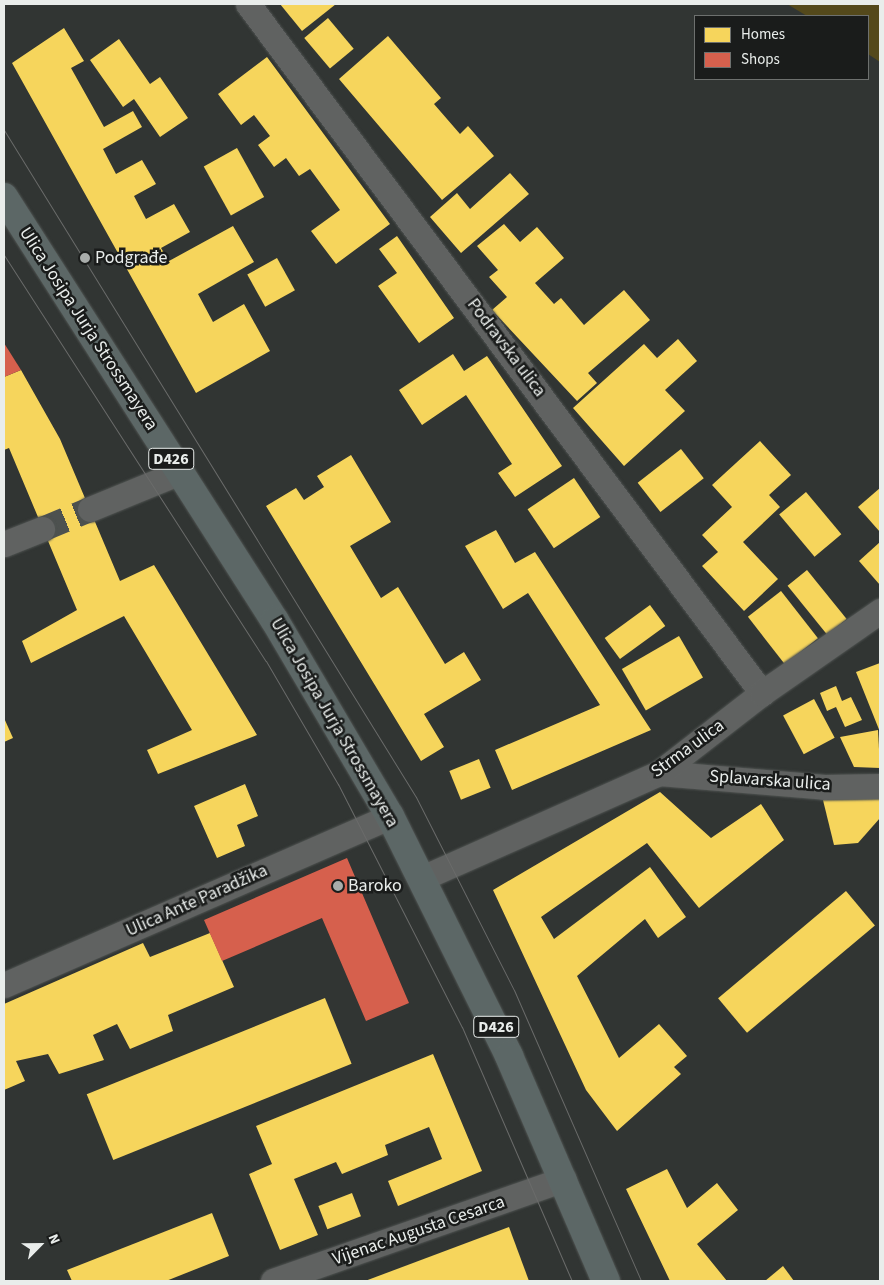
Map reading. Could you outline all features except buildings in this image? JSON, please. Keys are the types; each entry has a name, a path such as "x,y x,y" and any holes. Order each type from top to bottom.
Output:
{"main road":[{"name":"Ulica Josipa Jurja Strossmayera","path":"4,198 275,620 390,816 422,878 564,1179 606,1281"}],"street":[{"name":"Podravska ulica","path":"248,4 762,693"},
{"path":"90,509 180,472"},
{"path":"4,544 42,529"},
{"name":"Strma ulica","path":"422,878 660,773 762,693 880,611"},
{"name":"Splavarska ulica","path":"660,773 824,786 880,786"},
{"name":"Ulica Ante Paradžika","path":"4,985 390,816"},
{"name":"Vijenac Augusta Cesarca","path":"272,1281 564,1179"}],"shaded area":[{"path":"787,4 880,4 880,62 869,55 869,15 805,15"}],"tunnel":[{"path":"42,529 90,509"}],"tram line":[{"path":"4,130 416,797 514,990 641,1281"},
{"path":"4,255 266,661 338,784 462,1027 572,1281"}],"place":[{"name":"Podgrađe","path":"85,258"},
{"name":"Baroko","path":"338,886"}]}
